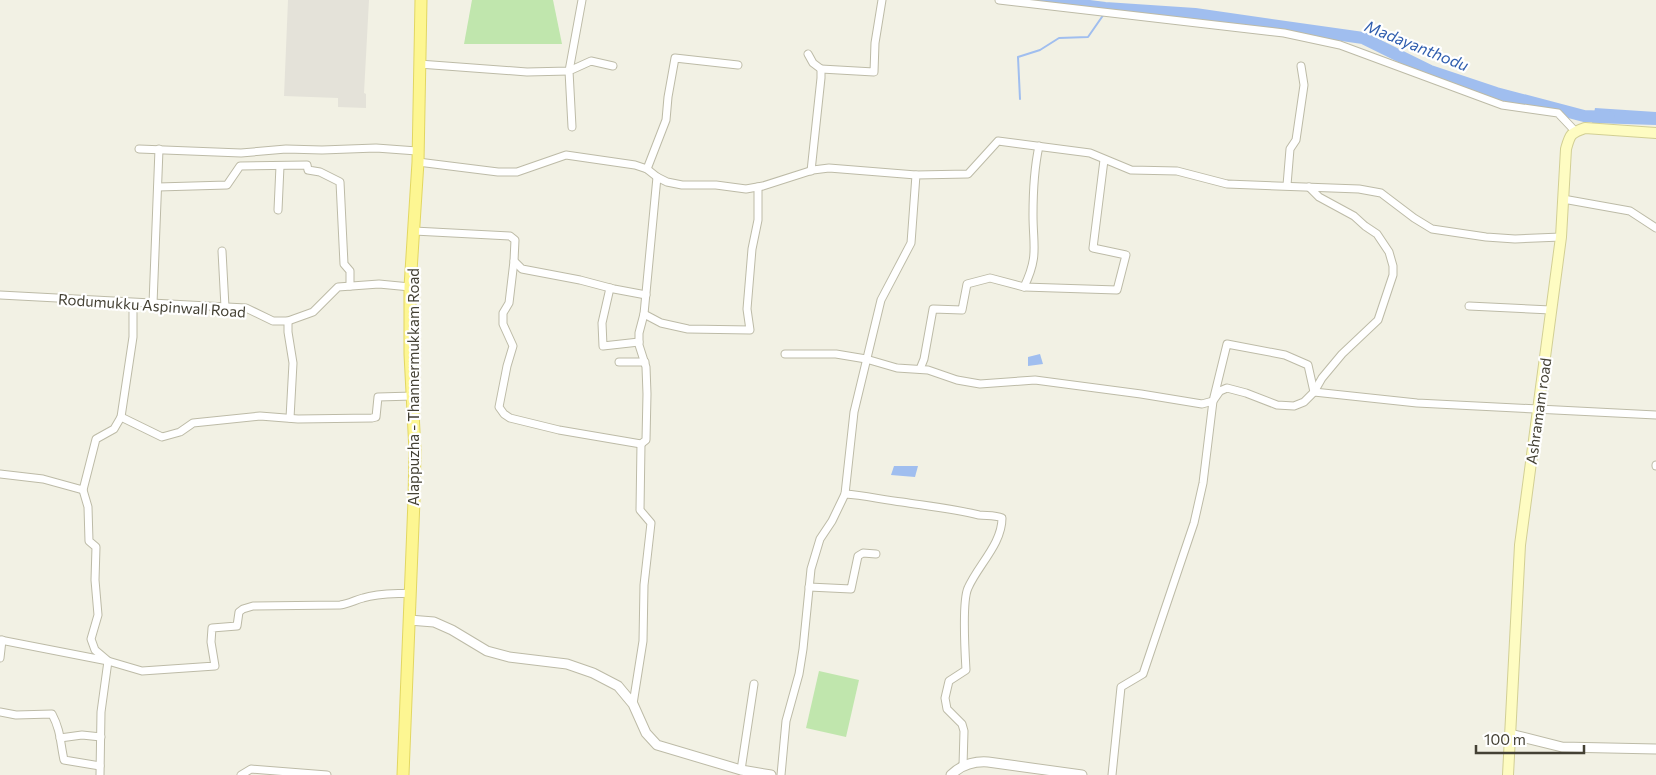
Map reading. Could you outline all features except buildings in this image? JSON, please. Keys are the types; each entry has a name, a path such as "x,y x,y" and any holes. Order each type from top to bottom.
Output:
{"main road":[{"name":"Alappuzha - Thannermukkam Road","path":"403,775 415,451 410,287 418,156 421,0"},
{"path":"1575,131 1584,128 1656,133"},
{"name":"Ashramam road","path":"1508,775 1520,545 1561,237 1566,149 1569,136 1575,131"}],"street":[{"path":"572,127 569,71 582,0"},
{"path":"808,54 813,63 821,68 874,72 875,44 882,0"},
{"path":"999,0 1284,34 1340,45 1502,105 1558,113 1575,131"},
{"path":"647,170 666,120 675,58 738,65"},
{"path":"419,64 527,72 569,71 591,61 613,66"},
{"path":"1287,185 1290,149 1296,140 1304,85 1301,66"},
{"path":"811,172 821,68"},
{"path":"139,148 241,153 286,149 376,148 498,172 517,172 566,155 635,165 657,177 682,185 716,185 746,188 758,187 829,168 916,175 968,174 998,141 1090,153 1131,170 1177,171 1227,184 1358,189 1381,193 1432,228 1486,237 1516,239 1561,237"},
{"path":"1024,287 1031,272 1034,258 1034,170 1039,146"},
{"path":"153,304 159,149"},
{"path":"920,369 924,359 932,309 962,310 967,284 990,278 1024,287 1117,290 1126,255 1092,248 1104,160"},
{"path":"158,187 227,185 240,166 306,165 308,170 320,172 340,182 344,264 350,271 350,286"},
{"path":"278,210 280,166"},
{"path":"781,775 786,721 801,657 811,569 820,539 832,521 845,494 854,412 881,300 911,243 916,175"},
{"path":"633,704 643,641 644,584 651,523 640,510 642,444 646,440 647,394 645,362 638,333 644,314 657,177"},
{"path":"644,314 661,323 688,329 750,330 747,309 752,249 758,220 758,187"},
{"path":"785,354 836,354 866,359 897,368 920,369 957,380 980,384 1035,380 1202,404 1213,401 1220,391 1227,388 1246,393 1277,406 1294,406 1304,402 1314,392 1322,378 1342,354 1378,320 1394,275 1389,252 1377,234 1364,226 1354,216 1319,197 1309,187"},
{"path":"1563,199 1630,212 1656,228"},
{"path":"414,231 510,236 515,240 509,303 503,313 503,324 513,346 499,407 504,414 510,418 559,430 642,444"},
{"path":"222,251 225,307"},
{"path":"514,261 522,269 646,295"},
{"path":"290,418 293,363 288,321 313,312 338,287 379,284 410,287"},
{"path":"610,288 602,323 603,346 639,342"},
{"name":"Rodumukku Aspinwall Road","path":"0,295 246,308 273,321 288,321"},
{"path":"108,661 95,650 91,639 98,615 95,580 96,548 89,541 88,507 83,490 96,439 114,429 120,416 132,337 134,303"},
{"path":"1469,306 1551,310"},
{"path":"1112,775 1121,686 1143,674 1194,523 1203,483 1213,401 1227,344 1285,355 1308,364 1314,392"},
{"path":"619,362 645,362"},
{"path":"1314,392 1417,403 1656,415"},
{"path":"120,416 162,437 180,432 193,423 260,416 372,418 376,417 378,397 412,396"},
{"path":"0,474 43,479 83,490"},
{"path":"845,494 948,508 1002,518 1002,527 994,545 967,590 965,615 966,670 948,681 945,698 947,709 962,724 964,732 963,766"},
{"path":"809,587 851,590 858,556 863,553 876,554"},
{"path":"0,658 1,640 108,661 142,671 215,666 211,642 212,628 237,626 239,612 243,609 253,606 340,605 382,594 410,593"},
{"path":"409,620 434,622 452,630 487,651 509,657 567,664 592,673 618,686 633,704 646,732 658,745 741,770 771,775"},
{"path":"100,775 101,712 108,661"},
{"path":"741,770 754,684"},
{"path":"0,712 16,715 52,714 59,728 64,760 100,766"},
{"path":"1510,734 1562,747 1656,749"},
{"path":"60,738 82,735 101,737"},
{"path":"950,775 963,766 976,761 1082,775"},
{"path":"241,775 251,769 327,775"}],"shaded area":[{"path":"288,0 369,0 364,93 366,94 366,108 338,107 338,98 284,96"}],"green space":[{"path":"472,0 553,0 562,44 464,44"},
{"path":"819,671 859,680 846,737 806,728"}],"water":[{"path":"1595,108 1656,112 1656,125 1592,123"},
{"path":"1040,354 1043,364 1028,366 1028,357"},
{"path":"894,466 918,466 915,477 891,475"}],"waterway":[{"name":"Madayanthodu","path":"1043,0 1105,8 1195,14 1363,38 1430,71 1496,93 1584,116 1609,117"},
{"path":"1020,99 1018,57 1040,50 1059,38 1088,37 1104,14"}]}
